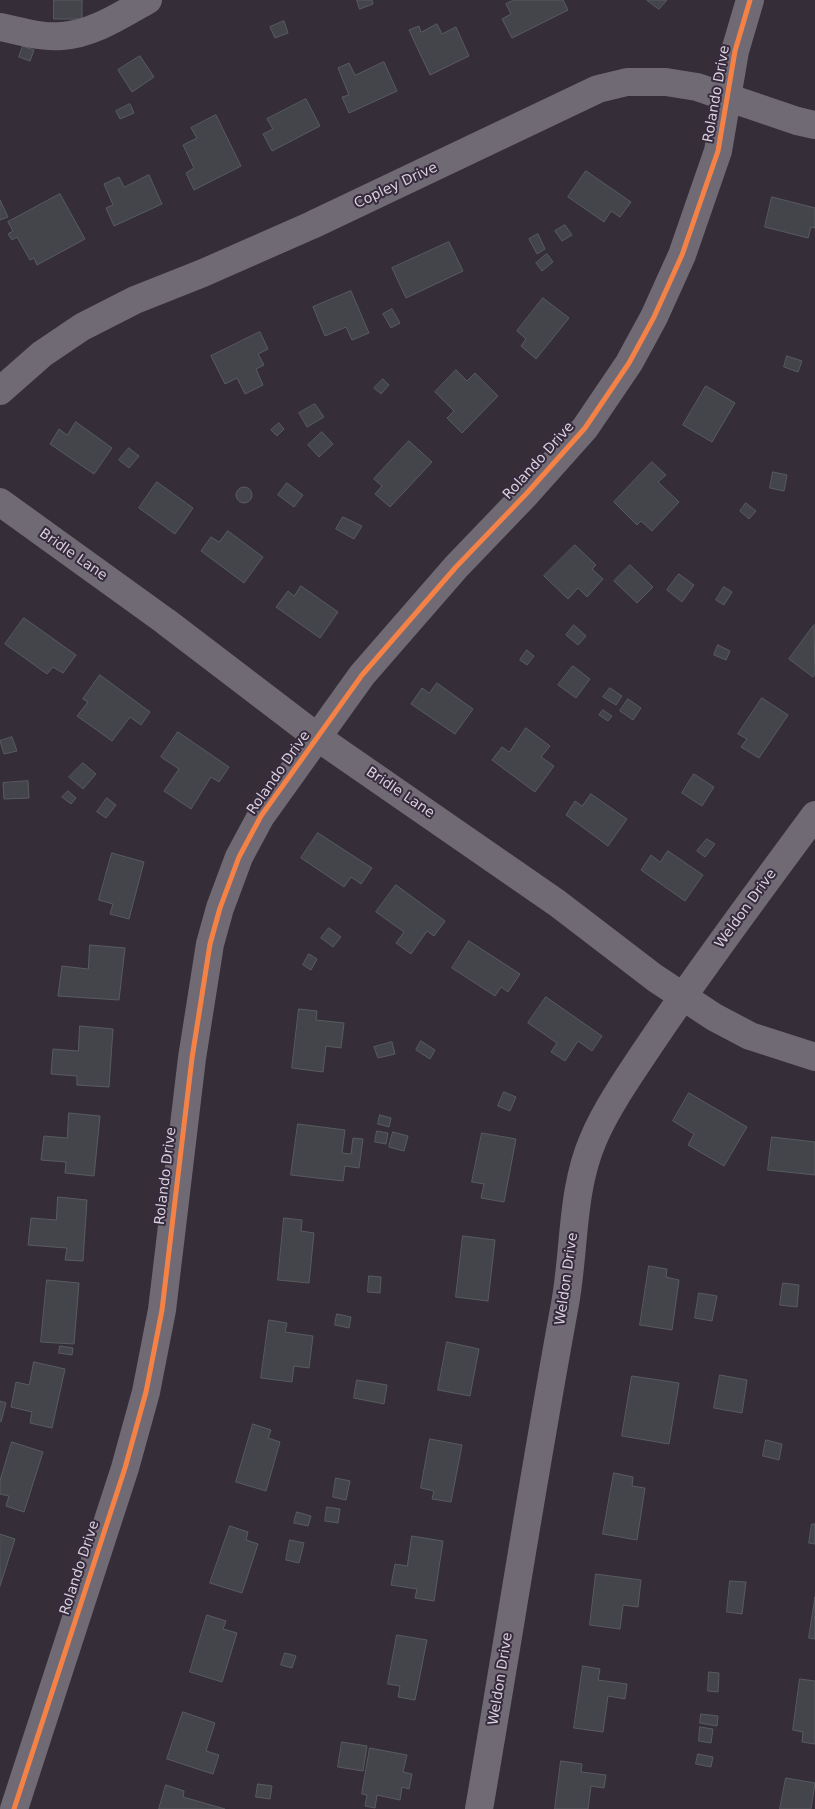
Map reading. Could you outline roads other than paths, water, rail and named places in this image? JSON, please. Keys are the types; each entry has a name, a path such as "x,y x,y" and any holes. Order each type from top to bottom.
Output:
{"street":[{"path":"0,27 35,35 62,36 109,22 148,0"},
{"name":"Rolando Drive","path":"14,1809 124,1468 146,1392 162,1310 192,1058 210,944 220,908 239,857 261,816 362,675 443,581 585,428 629,363 654,317 682,255 718,151 735,52 750,0"},
{"name":"Copley Drive","path":"0,391 42,354 66,338 135,300 203,273 312,225 598,88 627,82 666,82 697,87 815,125"},
{"name":"Bridle Lane","path":"0,502 165,621 317,737 558,903 655,978 714,1017 750,1036 815,1057"},
{"name":"Weldon Drive","path":"479,1809 531,1488 568,1282 576,1203 583,1166 594,1137 636,1065 683,995 815,815"}]}
